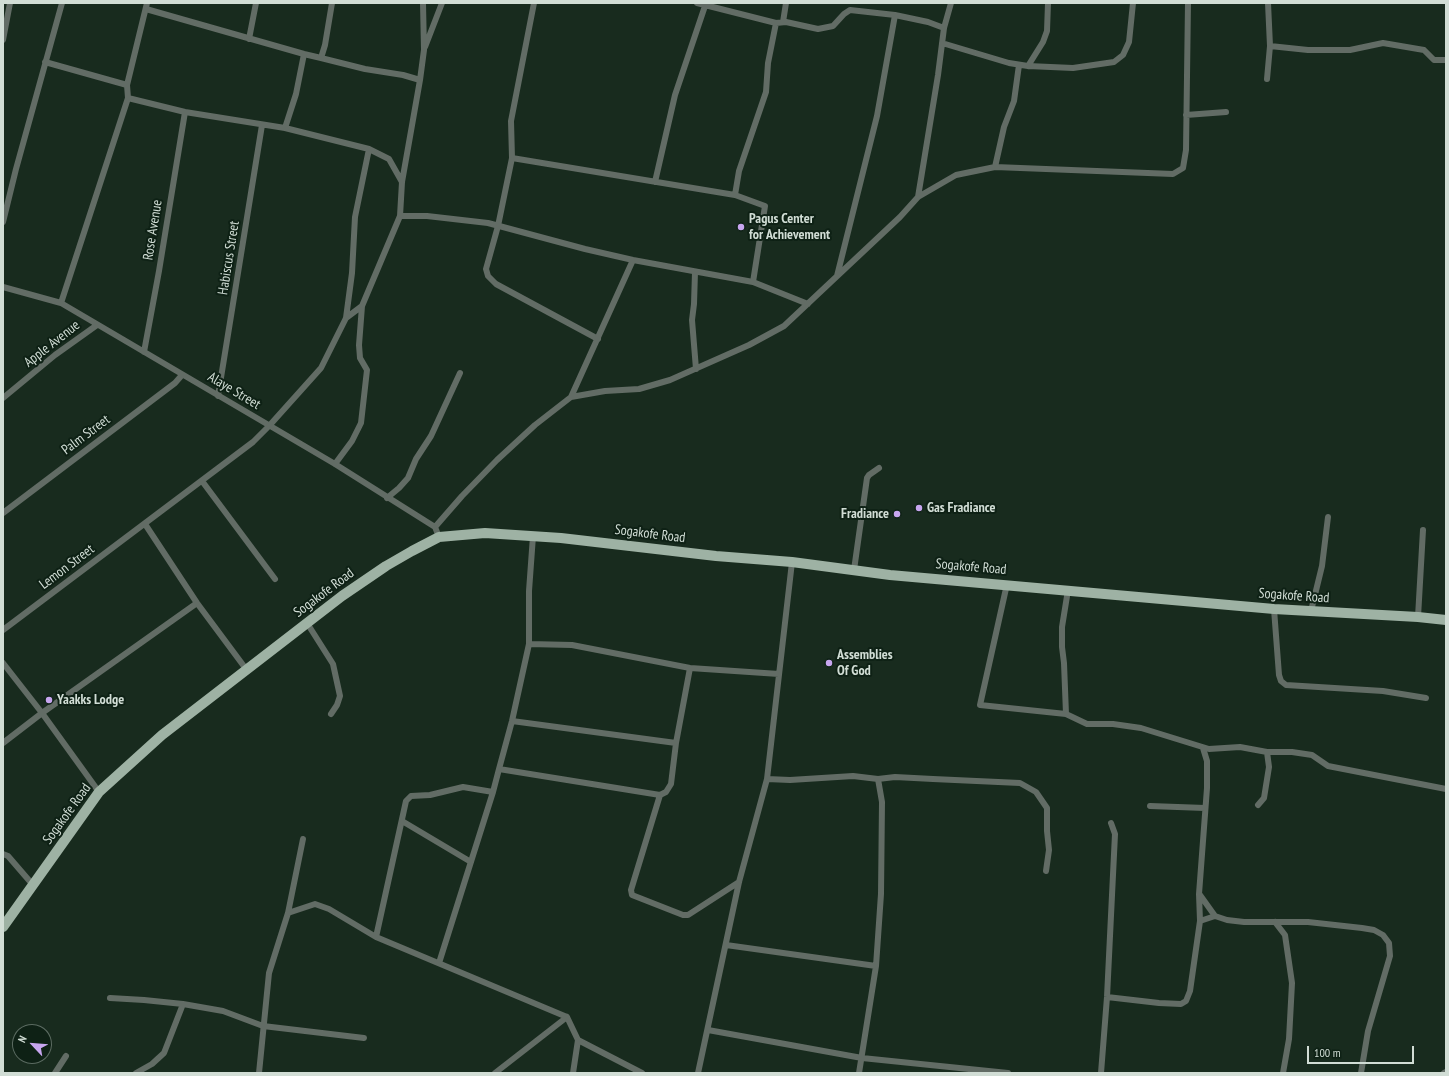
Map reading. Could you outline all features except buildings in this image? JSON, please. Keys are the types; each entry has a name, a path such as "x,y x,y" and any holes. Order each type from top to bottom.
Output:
{"main road":[{"name":"Sogakofe Road","path":"3,927 99,792 162,735 342,596 386,566 439,537 485,534 561,538 716,556 792,562 890,575 1007,584 1311,612 1418,616 1446,620"}],"street":[{"path":"3,40 6,9 10,3"},
{"path":"3,222 62,3"},
{"path":"249,39 256,3"},
{"path":"322,58 332,3"},
{"path":"335,464 352,441 361,423 367,370 360,358 359,345 362,306 400,216 402,182 424,50 423,3"},
{"path":"424,50 442,3"},
{"path":"534,3 511,121 512,158 498,226 486,269 488,276 496,284 598,339"},
{"path":"697,3 779,22 818,29 833,26 850,10 895,15 928,22 944,28"},
{"path":"735,195 739,171 766,92 768,63 779,22 786,3"},
{"path":"918,197 938,75 944,28 952,3"},
{"path":"1028,66 1044,42 1047,31 1048,3"},
{"path":"942,43 1009,63 1028,66 1073,68 1114,62 1123,55 1129,42 1133,3"},
{"path":"571,397 605,391 639,389 670,380 749,344 784,326 900,217 918,197 956,175 995,167 1173,174 1183,168 1186,150 1188,3"},
{"path":"1267,79 1270,46 1268,3"},
{"path":"655,182 675,95 706,4"},
{"path":"61,303 128,98 127,85 147,6 249,39 304,54 365,69 403,75 420,80"},
{"path":"837,277 877,116 895,15"},
{"path":"1270,46 1308,50 1350,50 1383,43 1424,50 1434,60 1446,60"},
{"path":"285,128 296,94 304,54"},
{"path":"46,62 127,85"},
{"path":"995,167 1004,127 1014,101 1019,65"},
{"path":"128,98 185,112 285,128 369,149 389,159 402,182"},
{"name":"Rose Avenue","path":"144,352 185,112"},
{"path":"1186,115 1226,112"},
{"name":"Habiscus Street","path":"218,396 262,125"},
{"path":"346,318 352,273 355,217 369,149"},
{"path":"512,158 735,195 765,206 753,282"},
{"path":"400,216 427,216 467,220 498,226 584,249 633,260 753,282 808,304"},
{"path":"439,537 435,527 462,496 497,460 535,425 571,397 633,260"},
{"path":"695,272 692,320 696,369"},
{"name":"Alaye Street","path":"3,287 61,303 335,464 435,527"},
{"path":"346,318 362,306"},
{"name":"Lemon Street","path":"3,630 253,442 321,368 346,318"},
{"name":"Apple Avenue","path":"3,398 56,355 97,325"},
{"path":"387,498 400,488 408,478 416,459 431,436 460,373"},
{"name":"Palm Street","path":"3,513 175,383 182,375"},
{"path":"854,570 867,478 879,468"},
{"path":"202,481 275,579"},
{"path":"1311,612 1322,566 1328,517"},
{"path":"145,524 197,603 246,669"},
{"path":"1418,616 1422,530"},
{"path":"438,963 493,792 512,721 529,644 529,591 533,536"},
{"path":"698,1073 739,882 767,779 792,562"},
{"path":"1007,584 980,705 1066,714 1087,724 1113,724 1141,728 1209,749 1240,747 1267,752 1292,752 1312,755 1328,766 1446,789"},
{"path":"1066,714 1062,633 1068,590"},
{"path":"3,743 42,713 197,603"},
{"path":"1274,609 1279,675 1281,681 1286,685 1383,691 1426,698"},
{"path":"307,623 333,664 340,696 337,705 331,714"},
{"path":"529,644 580,646 690,668 779,674"},
{"path":"3,663 42,713 99,792"},
{"path":"499,769 660,795 666,792 671,784 676,743 690,668"},
{"path":"512,721 676,743"},
{"path":"1107,997 1181,1004 1186,1001 1190,991 1200,921 1199,894 1207,788 1207,761 1203,748"},
{"path":"1258,805 1264,798 1269,767 1267,752"},
{"path":"767,779 790,780 853,776 878,779 895,777 1020,783 1036,792 1047,808 1049,850 1046,871"},
{"path":"859,1073 876,966 881,894 882,802 878,779"},
{"path":"376,936 406,801 411,796 430,795 463,787 493,792"},
{"path":"660,795 631,890 632,895 683,915 688,915 739,882"},
{"path":"1150,806 1205,808"},
{"path":"402,822 471,862"},
{"path":"1101,1073 1107,997 1115,834 1111,823"},
{"path":"259,1073 269,973 288,913 303,839"},
{"path":"3,854 8,856 33,885"},
{"path":"1199,894 1215,916 1227,920 1244,922 1308,922 1330,924 1374,930 1383,935 1389,943 1390,956 1368,1031 1362,1073"},
{"path":"288,913 314,904 329,910 376,936 567,1017 578,1040 573,1073"},
{"path":"1200,921 1215,916"},
{"path":"1275,922 1285,935 1292,983 1290,1039 1283,1073"},
{"path":"726,945 876,966"},
{"path":"110,998 183,1004 223,1011 263,1026 364,1038"},
{"path":"136,1073 152,1064 164,1053 183,1004"},
{"path":"495,1073 567,1017"},
{"path":"708,1030 862,1058 963,1071 1008,1073"},
{"path":"578,1040 642,1073"},
{"path":"55,1073 66,1056"}],"place":[{"name":"Pagus Center for Achievement","path":"741,227"},
{"name":"Gas Fradiance","path":"919,508"},
{"name":"Fradiance","path":"897,514"},
{"name":"Assemblies Of God","path":"829,663"},
{"name":"Yaakks Lodge","path":"49,700"}]}
